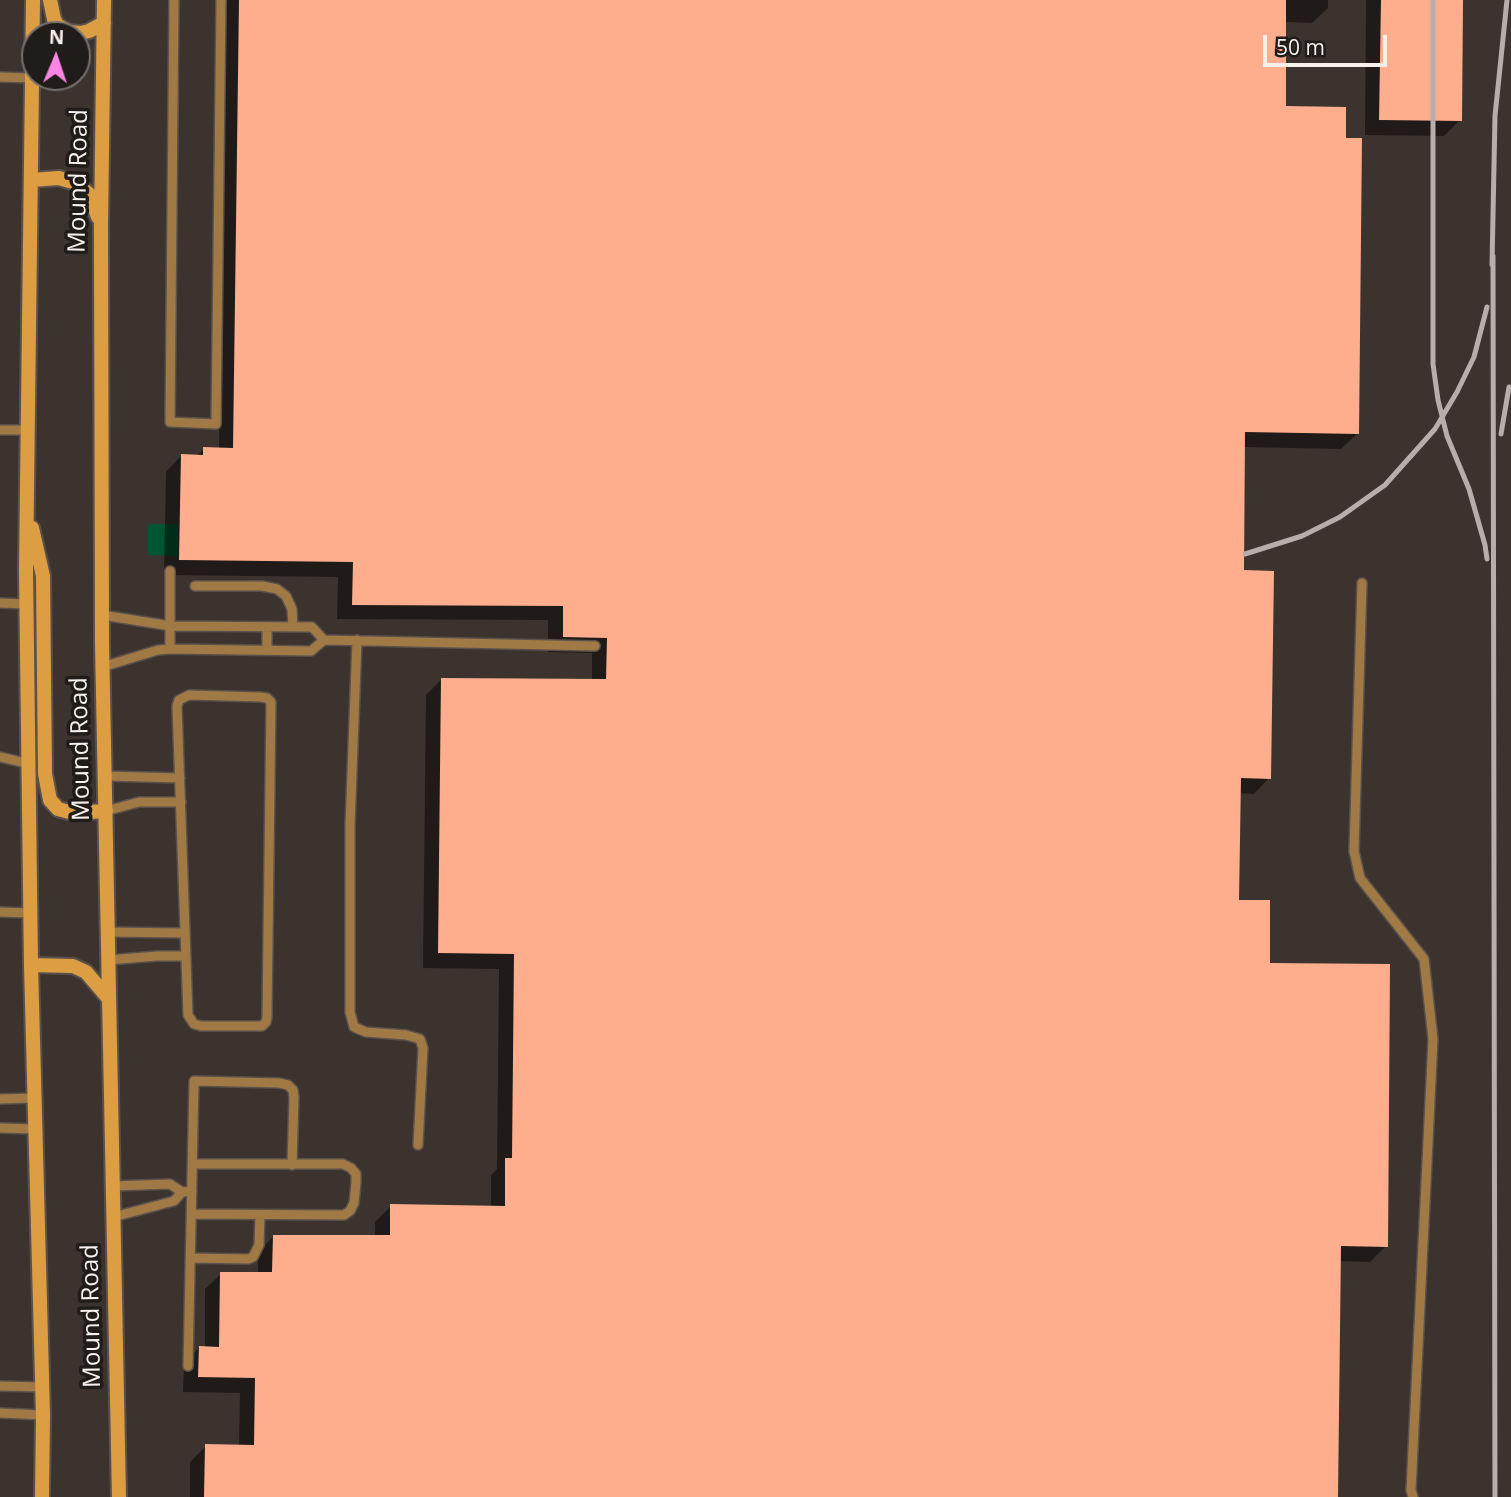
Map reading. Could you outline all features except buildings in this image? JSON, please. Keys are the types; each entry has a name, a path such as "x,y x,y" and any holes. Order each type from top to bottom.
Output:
{"main road":[{"name":"Mound Road","path":"33,0 33,21"},
{"path":"50,0 54,19 69,32 89,31 104,23"},
{"name":"Mound Road","path":"104,0 101,225 102,667 119,1497"},
{"name":"Mound Road","path":"32,91 26,604 31,965 43,1415 42,1497"},
{"path":"32,180 59,178 76,183 89,194 101,225"},
{"path":"27,506 43,576 45,774 50,800 58,809 72,813 106,811"},
{"path":"31,965 73,966 86,972 109,999"}],"lane":[{"path":"174,0 170,422 216,424 222,0"},
{"path":"0,78 21,78"},
{"path":"0,430 28,430"},
{"path":"170,571 170,649"},
{"path":"1362,583 1354,851 1360,878 1424,958 1433,1039 1411,1490 1413,1497"},
{"path":"195,586 262,586 277,589 286,596 292,609 293,627"},
{"path":"0,603 26,604"},
{"path":"102,615 171,626 312,627 324,640"},
{"path":"267,627 267,649"},
{"path":"102,667 158,650 310,651 324,640 595,646"},
{"path":"357,640 350,826 350,1012 354,1027 366,1032 406,1035 420,1039 423,1048 418,1145"},
{"path":"189,695 260,696 271,702 267,1017 262,1026 201,1026 194,1024 188,1015 180,778 179,700 189,695"},
{"path":"0,757 30,764"},
{"path":"105,776 180,778"},
{"path":"106,811 139,802 181,802"},
{"path":"0,912 31,913"},
{"path":"107,932 185,933"},
{"path":"108,960 185,956"},
{"path":"188,1366 192,1214 187,1191 193,1164 194,1081 288,1085 293,1090 294,1097 292,1165"},
{"path":"0,1099 35,1098"},
{"path":"0,1128 35,1129"},
{"path":"192,1214 344,1215 354,1203 356,1183 356,1174 343,1164 193,1164"},
{"path":"113,1186 170,1184 187,1191"},
{"path":"113,1217 174,1201 187,1191"},
{"path":"191,1258 253,1257 259,1245 260,1214"},
{"path":"0,1386 42,1387"},
{"path":"0,1413 43,1415"}],"green space":[{"path":"148,524 178,524 177,556 148,555"}],"railway":[{"path":"1433,0 1433,364 1447,436 1469,489 1487,559"},
{"path":"1492,265 1495,116 1507,0"},
{"path":"1493,256 1495,1497"},
{"path":"1245,554 1302,536 1340,517 1385,485 1435,429 1457,392 1474,357 1487,307"},
{"path":"1501,434 1509,387"}]}
